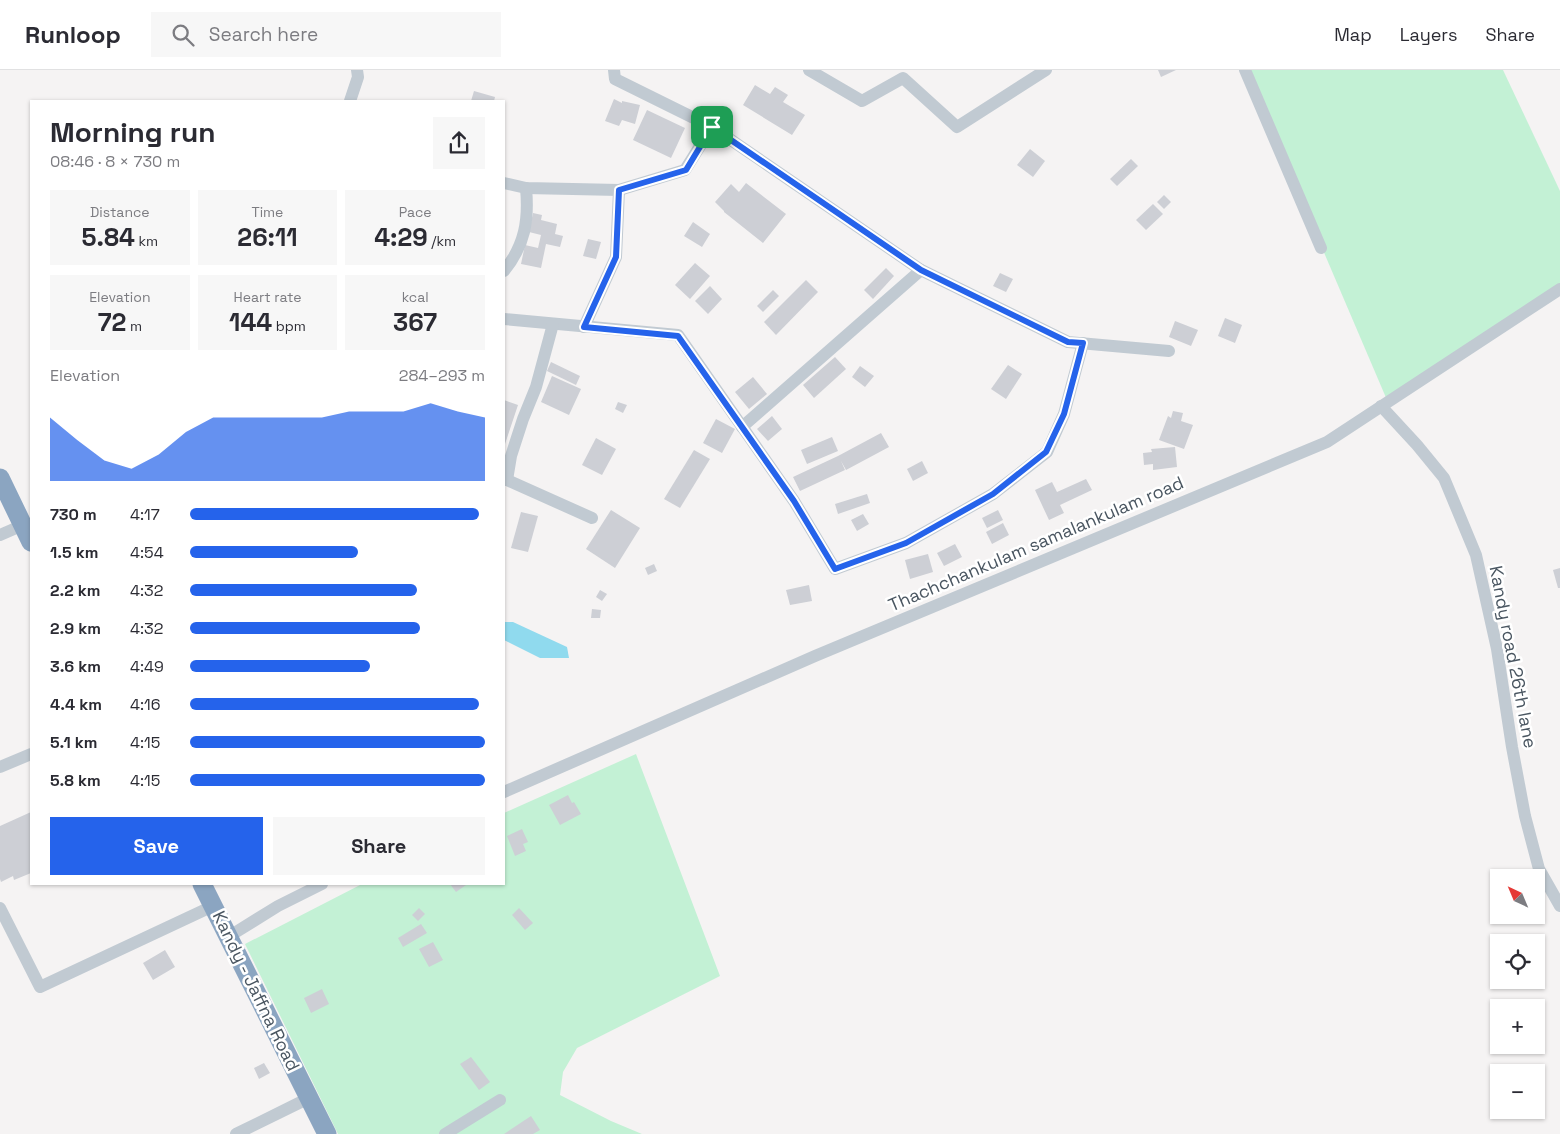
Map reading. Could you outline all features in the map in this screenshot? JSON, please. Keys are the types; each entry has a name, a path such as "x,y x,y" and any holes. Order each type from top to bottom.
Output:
{"highway":[{"path":"0,478 30,540"},
{"name":"Kandy - Jaffna Road","path":"202,885 327,1134"}],"street":[{"path":"350,100 358,70"},
{"path":"614,70 615,79 712,127 921,270 1068,342 1169,351"},
{"path":"809,70 862,101 902,78 957,127 1046,70"},
{"path":"1245,70 1321,248"},
{"path":"505,183 526,188 619,190 686,170 712,127"},
{"path":"505,271 520,247 528,206 526,188"},
{"path":"584,327 616,257 619,190"},
{"path":"742,427 921,270"},
{"name":"Thachchankulam samalankulam road","path":"505,792 815,656 1327,442 1560,289"},
{"path":"505,319 678,336 794,501 835,569 914,538 993,494 1046,452 1064,414 1083,343"},
{"path":"553,324 536,387 511,456 506,480 592,518"},
{"name":"Kandy road 26th lane","path":"1381,406 1418,445 1444,478 1476,555 1498,649 1512,747 1525,816 1539,869 1560,906"},
{"path":"0,535 22,525"},
{"path":"0,767 30,754"},
{"path":"228,936 278,906 320,885"},
{"path":"0,908 40,987 213,906"},
{"path":"236,1134 309,1098"},
{"path":"445,1134 500,1100"}],"green space":[{"path":"1246,70 1503,70 1560,191 1560,284 1387,400"},
{"path":"636,754 720,976 577,1048 563,1072 560,1095 611,1121 642,1134 338,1134 245,944 360,885 505,885 505,813"}],"water":[{"path":"505,622 513,622 567,647 569,658 540,658 505,640"}],"building":[{"path":"1158,70 1176,70 1161,77"},
{"path":"755,85 770,94 775,87 788,95 783,102 805,115 792,135 743,105"},
{"path":"474,91 495,97 494,100 471,100"},
{"path":"614,99 622,103 622,101 640,105 635,124 622,120 619,126 605,121"},
{"path":"647,110 685,128 671,158 633,140"},
{"path":"1030,149 1045,161 1033,177 1017,165"},
{"path":"1131,159 1138,166 1117,186 1110,179"},
{"path":"746,183 786,214 763,243 724,212 715,202 731,184 739,192"},
{"path":"1164,195 1171,202 1164,209 1157,202"},
{"path":"1153,204 1163,214 1146,230 1136,220"},
{"path":"533,213 542,215 541,220 557,224 555,234 563,236 560,247 546,244 541,268 521,264 525,245 538,248 541,235 529,232"},
{"path":"693,222 710,234 702,247 684,236"},
{"path":"588,239 601,242 596,259 583,256"},
{"path":"695,263 710,276 690,299 675,285"},
{"path":"886,268 894,276 873,299 864,290"},
{"path":"1000,273 1013,279 1006,292 993,286"},
{"path":"806,280 818,292 776,335 764,322"},
{"path":"710,286 722,299 708,314 695,301"},
{"path":"773,290 779,296 763,312 757,306"},
{"path":"1225,318 1242,325 1235,343 1218,336"},
{"path":"1175,321 1198,330 1191,346 1169,337"},
{"path":"835,357 846,369 814,398 803,385"},
{"path":"551,362 580,376 576,385 547,371"},
{"path":"1008,365 1022,374 1006,399 991,389"},
{"path":"860,366 874,376 865,387 852,377"},
{"path":"552,376 581,389 569,415 541,402"},
{"path":"753,377 767,394 749,409 735,392"},
{"path":"505,400 518,405 505,444"},
{"path":"618,402 627,405 623,413 615,409"},
{"path":"1173,411 1183,413 1181,421 1193,425 1184,449 1159,440 1168,416 1171,418"},
{"path":"772,416 782,429 768,441 757,429"},
{"path":"716,419 735,429 722,453 703,443"},
{"path":"881,433 889,447 846,470 841,461 845,470 800,491 793,477"},
{"path":"832,437 838,451 807,464 801,450"},
{"path":"596,438 616,449 602,475 582,465"},
{"path":"1175,447 1177,467 1153,470 1153,464 1144,465 1143,453 1152,452 1151,449"},
{"path":"694,450 710,459 680,508 664,499"},
{"path":"922,461 928,473 913,481 907,469"},
{"path":"1086,479 1092,490 1060,505 1064,513 1049,520 1035,490 1052,482 1057,492"},
{"path":"867,494 870,503 838,514 835,504"},
{"path":"611,510 640,528 615,568 586,549"},
{"path":"998,510 1003,520 987,528 982,518"},
{"path":"521,512 538,516 528,552 511,548"},
{"path":"863,514 869,524 857,531 851,520"},
{"path":"1003,523 1009,535 992,544 986,532"},
{"path":"955,544 962,557 944,566 937,553"},
{"path":"928,554 933,572 910,579 905,560"},
{"path":"654,564 657,571 648,575 645,568"},
{"path":"1560,568 1560,588 1558,588 1553,570"},
{"path":"809,585 812,601 790,605 786,590"},
{"path":"600,590 607,594 602,601 596,597"},
{"path":"592,609 601,610 600,618 591,618"},
{"path":"568,795 581,814 560,825 549,805"},
{"path":"30,812 30,873 14,880 13,876 1,882 0,826"},
{"path":"522,829 528,842 523,844 526,851 515,856 507,836"},
{"path":"451,885 466,885 456,892"},
{"path":"419,908 425,914 418,921 412,915"},
{"path":"519,908 533,923 525,930 512,915"},
{"path":"421,924 427,933 403,947 398,938"},
{"path":"433,942 443,960 429,967 419,949"},
{"path":"165,950 175,967 153,980 143,963"},
{"path":"322,989 329,1004 311,1013 304,998"},
{"path":"471,1057 490,1082 479,1090 460,1064"},
{"path":"264,1063 270,1073 259,1079 254,1068"},
{"path":"531,1116 540,1130 533,1134 504,1134"}],"route":[{"path":"712,127 921,270 1068,342 1083,343 1064,414 1046,452 993,494 906,543 835,569 794,501 678,336 584,327 616,257 619,190 686,170 712,127"}]}
